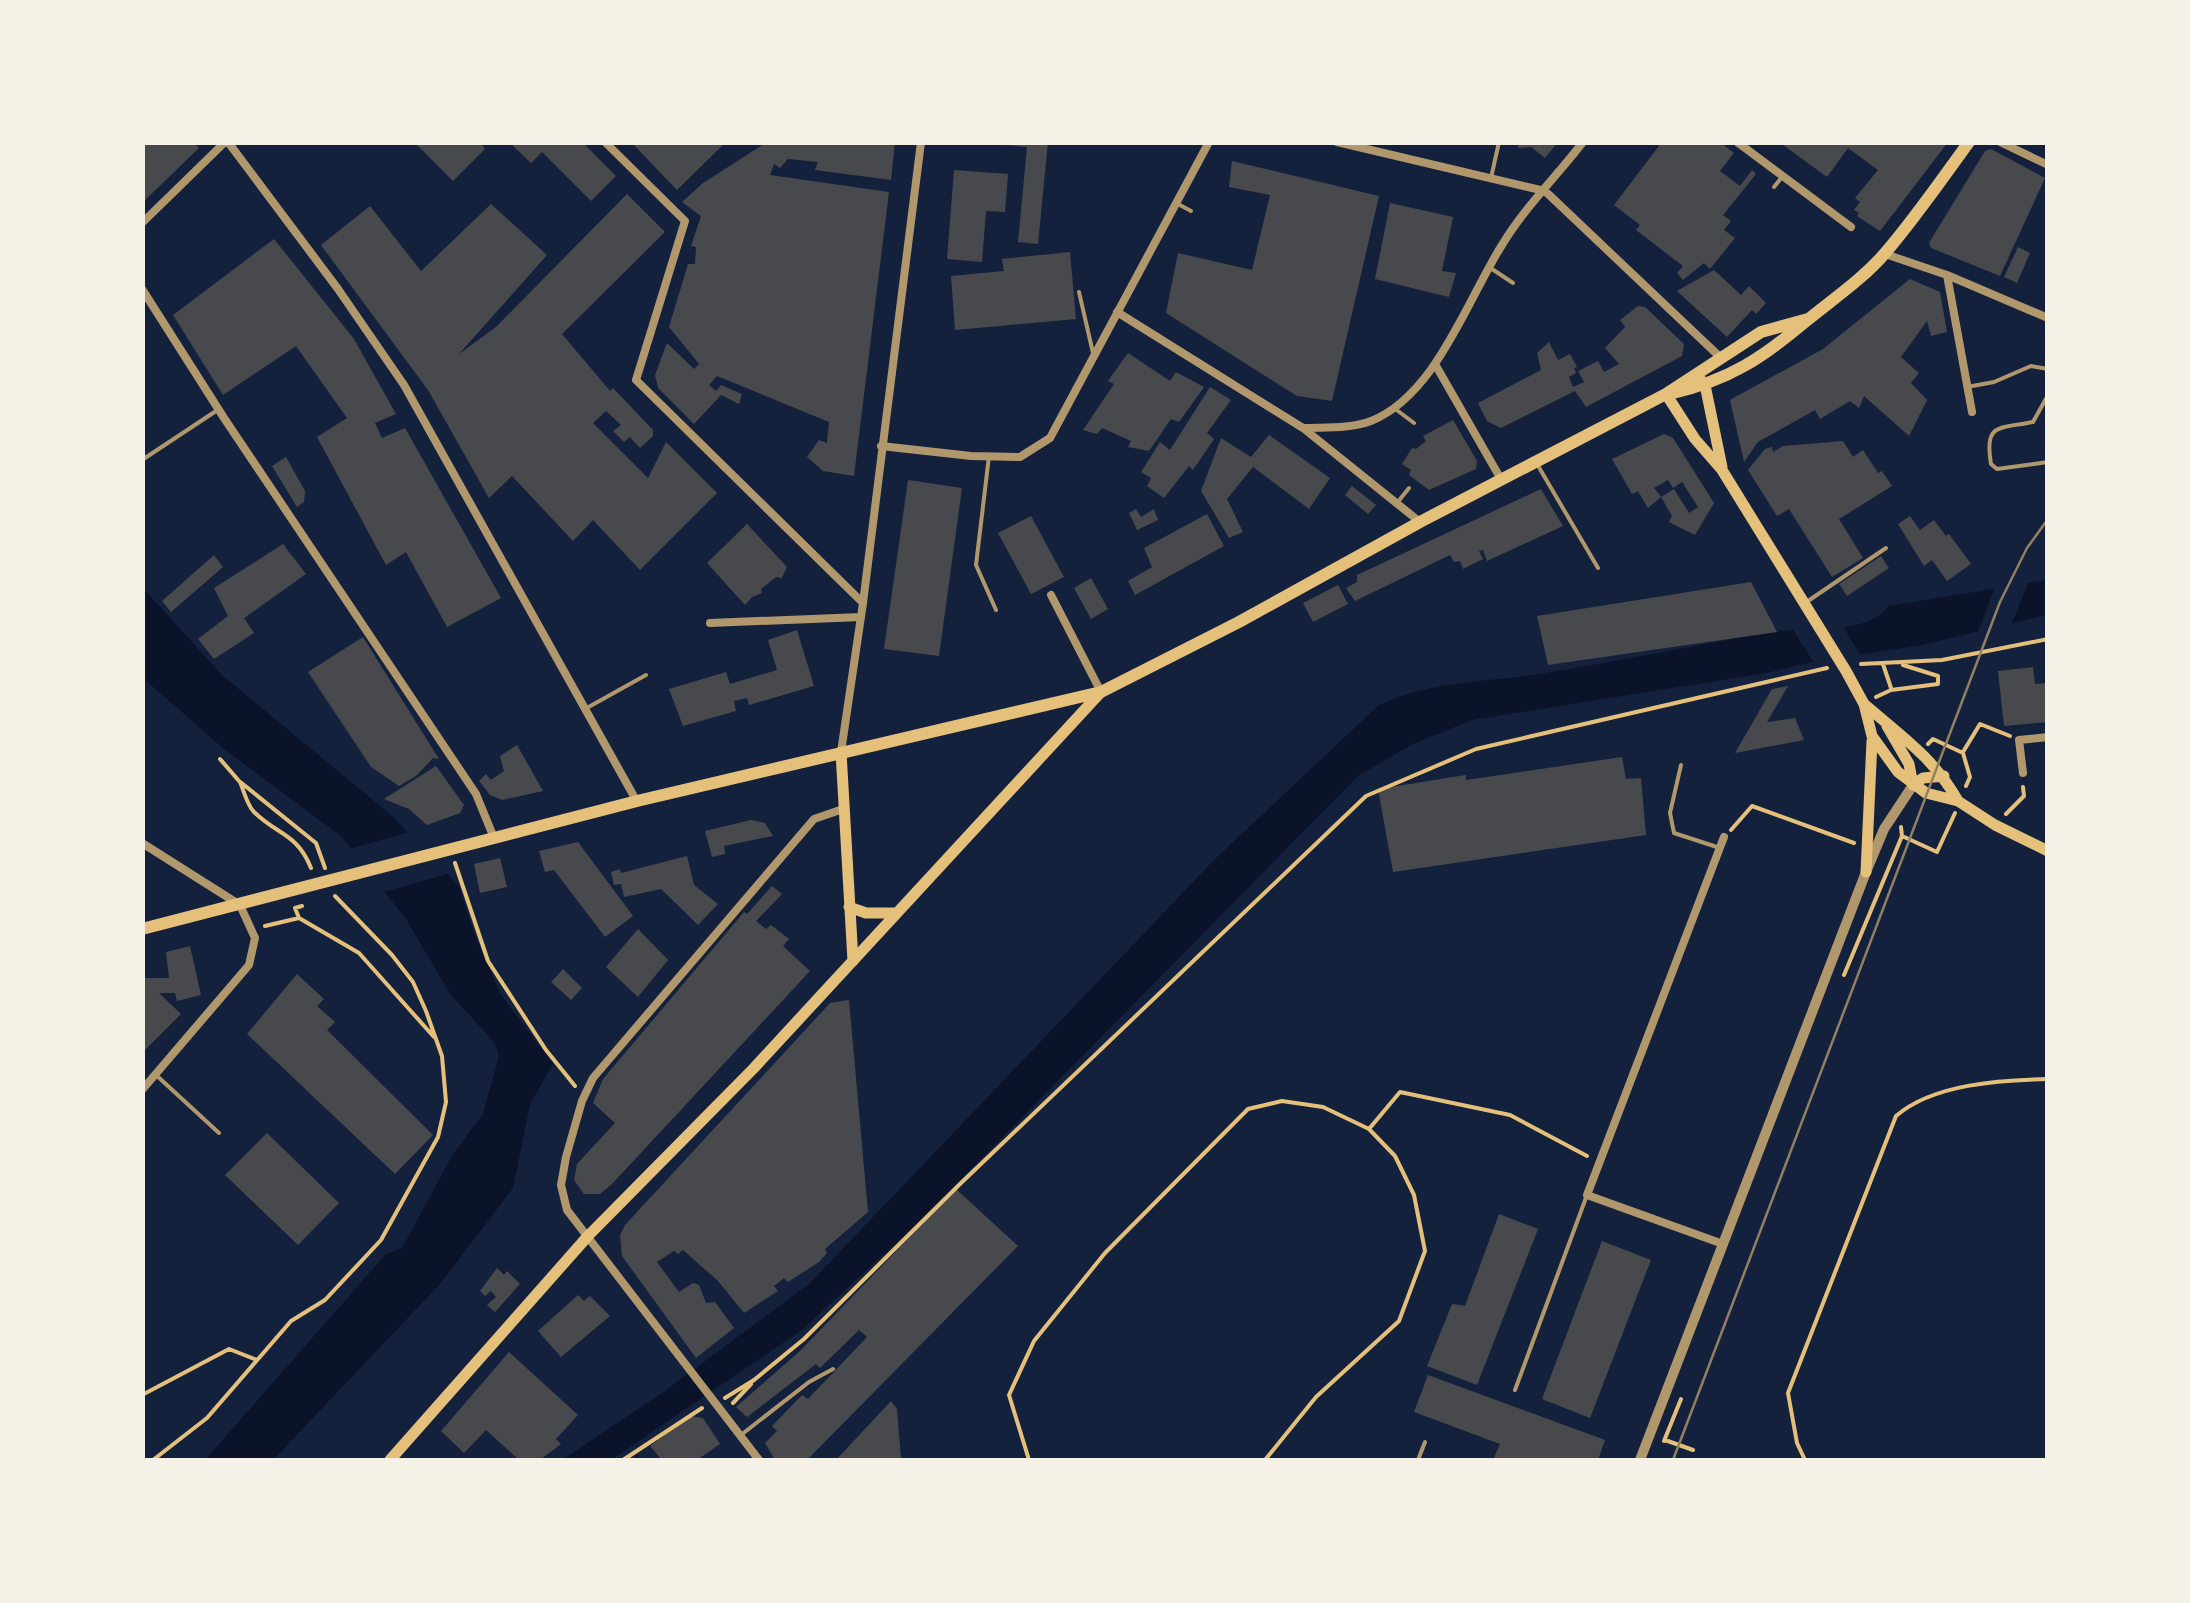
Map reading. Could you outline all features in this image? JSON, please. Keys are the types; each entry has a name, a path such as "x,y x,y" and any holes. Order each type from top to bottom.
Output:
{"main road":[{"path":"1666,394 1730,375 1773,350 1840,297 1885,254 1970,142"},
{"path":"142,929 637,801 1101,692 1666,394 1761,332 1808,319"},
{"path":"1692,374 1705,385 1722,470"},
{"path":"1666,394 1694,439 1722,470 1864,704 1872,736 1866,872"},
{"path":"390,1460 588,1236 753,1070 1101,692"},
{"path":"1864,704 1921,751 1944,776 1959,802"},
{"path":"1883,720 1909,764 1913,785"},
{"path":"1872,736 1884,756 1913,785 1935,797 1959,802 2048,851"},
{"path":"841,752 853,961"},
{"path":"1913,785 1923,778 1944,776"},
{"path":"849,907 866,913 897,914"}],"street":[{"path":"605,142 685,222 636,380 863,603"},
{"path":"841,752 921,142"},
{"path":"881,446 1020,456 1050,438 1209,142"},
{"path":"1337,142 1372,146 1545,191 1720,356"},
{"path":"1303,428 1369,422 1394,408 1435,364 1509,233 1584,142"},
{"path":"1737,142 1851,228"},
{"path":"2000,142 2048,165"},
{"path":"142,222 224,143 338,289 404,385 637,801"},
{"path":"1885,254 1947,274 2048,318"},
{"path":"1947,274 1972,412"},
{"path":"142,289 476,794 494,838"},
{"path":"1117,312 1303,428 1420,522"},
{"path":"1435,364 1502,481"},
{"path":"1051,595 1101,692"},
{"path":"710,623 861,617"},
{"path":"2023,773 2019,740 2048,737"},
{"path":"1640,1460 1866,872 1884,829 1913,785"},
{"path":"754,1459 741,1435 568,1210 560,1186 594,1078 814,819 843,809"},
{"path":"1723,1244 1588,1195 1724,837"},
{"path":"142,842 240,905 255,938 249,965 142,1090"}],"lane":[{"path":"1490,178 1499,142"},
{"path":"1774,188 1782,177"},
{"path":"1176,203 1191,212"},
{"path":"1813,215 1820,206"},
{"path":"1488,267 1513,283"},
{"path":"1079,292 1093,354"},
{"path":"1967,386 1994,382 2030,366 2048,369"},
{"path":"2048,396 2033,422 2001,428 1990,434 1987,441 1991,464 2004,470 2048,462"},
{"path":"1394,408 1414,423"},
{"path":"142,460 219,410"},
{"path":"989,456 976,566 996,610"},
{"path":"1536,463 1598,568"},
{"path":"1397,504 1409,488"},
{"path":"1804,604 1886,548"},
{"path":"586,709 646,674"},
{"path":"1681,765 1670,813 1674,833 1720,848"},
{"path":"156,1075 219,1132"},
{"path":"1514,1390 1588,1195"},
{"path":"741,1435 809,1382 834,1369"},
{"path":"1418,1460 1425,1442"}],"path":[{"path":"721,1411 804,1339 961,1183 1366,796 1476,749 1843,668 1942,660 2048,639"},
{"path":"1883,664 1891,690"},
{"path":"1864,704 1891,690 1931,687 1940,680 1938,676 1898,664"},
{"path":"1902,836 1937,852 1970,777 1963,753 1980,724 2019,740"},
{"path":"1921,751 1933,738 1963,753"},
{"path":"220,759 240,781 316,843 323,881"},
{"path":"2008,815 2024,796 2023,773"},
{"path":"240,781 252,810 293,838 310,865"},
{"path":"1724,837 1752,806 1867,847"},
{"path":"449,850 488,961 546,1050 586,1094"},
{"path":"153,1460 207,1418 291,1322 325,1300 382,1240 438,1137 446,1102 442,1056 413,982 335,896"},
{"path":"294,908 299,918 359,954 437,1040"},
{"path":"252,930 299,918"},
{"path":"1805,1460 1796,1444 1788,1393 1896,1116 1912,1102 1936,1092 2048,1078"},
{"path":"1369,1128 1400,1092 1510,1116 1600,1161"},
{"path":"1028,1460 1009,1394 1034,1340 1105,1253 1248,1110 1282,1101 1323,1107 1369,1128 1395,1156 1414,1195 1425,1252 1399,1322 1316,1397 1265,1460"},
{"path":"142,1395 229,1349 257,1360"},
{"path":"726,1398 754,1380"},
{"path":"623,1460 690,1413 708,1405"},
{"path":"1674,1444 1694,1450"}],"water":[{"path":"2047,580 2047,615 1922,645 1472,720 1413,744 1358,776 926,1215 802,1330 611,1460 562,1460 665,1391 810,1283 1216,858 1379,705 1439,687 1545,673 1788,630 1855,625 1889,606"},
{"path":"142,587 222,675 391,815 459,886 501,995 553,1064 530,1104 513,1188 441,1283 273,1460 205,1460 386,1254 402,1248 453,1154 483,1114 499,1056 494,1042 451,995 406,919 341,836 224,749 143,678"}],"pier":[{"path":"2030,578 2010,628 1976,637 1997,582"},
{"path":"1840,622 1863,659 1816,666 1790,625"},
{"path":"413,831 451,873 380,893 346,850"}],"building":[{"path":"142,142 193,142 199,148 142,203"},
{"path":"414,142 485,142 485,149 453,181"},
{"path":"517,142 582,142 616,176 591,201 542,152 531,163 513,146"},
{"path":"631,142 726,142 677,190"},
{"path":"767,142 895,142 891,180 815,170 818,162 788,159 780,168 774,164 770,175 889,192 854,476 823,471 807,457 819,440 827,443 829,422 717,376 709,385 716,391 721,385 742,394 739,404 721,395 694,424 658,388 655,375 667,343 694,369 699,364 669,327 688,264 695,264 696,247 691,246 701,216 682,202 703,183"},
{"path":"1007,142 1048,142 1038,244 1018,242 1027,147"},
{"path":"1518,142 1558,142 1545,158 1531,147 1518,148"},
{"path":"1662,142 1720,142 1734,153 1720,171 1740,186 1752,170 1756,174 1723,215 1731,221 1724,230 1735,238 1710,269 1704,263 1683,280 1677,273 1683,266 1636,230 1640,225 1614,205"},
{"path":"1779,142 1948,142 1880,231 1854,210 1860,202 1855,198 1878,170 1848,148 1827,177"},
{"path":"1991,149 2045,178 2000,276 1931,248 1929,243 1985,151"},
{"path":"1232,161 1379,196 1332,401 1297,396 1166,313 1178,253 1252,270 1270,195 1229,187"},
{"path":"954,170 1008,174 1005,212 986,211 982,262 947,259"},
{"path":"627,194 665,232 562,334 610,391 613,388 653,430 653,436 640,448 630,437 624,442 613,431 621,425 606,411 593,423 648,478 666,442 717,493 640,570 593,520 573,541 512,476 489,498 428,390 321,245 370,206 421,271 491,204 547,255 459,354 496,327"},
{"path":"1390,203 1453,217 1442,271 1456,273 1449,297 1375,279"},
{"path":"274,239 354,339 396,414 375,423 382,438 405,428 501,598 447,627 406,552 386,565 317,437 347,418 296,346 223,395 173,315"},
{"path":"2018,247 2030,253 2017,283 2004,277"},
{"path":"1070,252 1076,319 955,330 951,276 1004,271 1002,259"},
{"path":"1714,270 1741,295 1749,286 1766,303 1756,314 1752,310 1727,337 1677,291"},
{"path":"1910,279 1940,292 1947,332 1931,336 1927,321 1901,357 1919,373 1911,383 1927,400 1909,436 1864,396 1859,408 1850,401 1820,419 1815,410 1758,442 1744,462 1730,400 1823,349"},
{"path":"1638,306 1645,307 1684,344 1682,356 1586,407 1575,391 1501,428 1487,421 1478,403 1541,370 1537,353 1549,342 1558,360 1570,354 1577,367 1569,377 1573,387 1584,382 1578,371 1598,361 1604,372 1619,364 1605,348 1625,327 1620,320"},
{"path":"1128,353 1170,381 1176,372 1204,387 1179,422 1171,419 1149,451 1128,447 1131,441 1102,428 1097,434 1083,430 1114,384 1108,381"},
{"path":"1210,387 1231,400 1207,433 1214,439 1193,470 1189,466 1164,498 1147,486 1151,478 1141,472 1160,442 1170,450"},
{"path":"1453,420 1477,461 1476,469 1429,490 1409,475 1411,470 1402,464 1412,448 1426,441 1423,436"},
{"path":"1664,434 1673,438 1714,503 1695,535 1669,522 1672,516 1661,497 1648,508 1638,491 1632,494 1612,459","holes":["1668,480 1673,488 1682,482 1698,507 1689,513 1674,489 1661,497 1654,488"]},
{"path":"1269,435 1330,478 1309,509 1253,467 1227,499 1243,532 1229,538 1201,491 1221,438 1251,457"},
{"path":"1843,441 1853,457 1863,450 1892,486 1839,519 1863,558 1832,577 1789,509 1777,516 1748,470 1765,449 1772,447 1773,452 1783,446"},
{"path":"286,457 305,491 304,502 297,507 272,466"},
{"path":"908,480 962,488 939,656 884,649"},
{"path":"1352,486 1376,505 1368,514 1345,495"},
{"path":"1541,489 1563,526 1487,561 1483,550 1479,551 1483,559 1463,569 1460,561 1454,562 1450,555 1355,601 1346,588 1357,582 1357,575"},
{"path":"1136,509 1141,517 1154,509 1158,520 1137,530 1129,513"},
{"path":"1207,514 1224,546 1135,595 1128,581 1152,567 1144,548"},
{"path":"1031,516 1064,577 1031,594 998,533"},
{"path":"1910,516 1920,530 1934,520 1971,564 1947,581 1932,560 1924,566 1898,524"},
{"path":"747,524 787,567 782,578 776,577 745,605 707,563"},
{"path":"283,544 306,574 244,618 254,633 214,659 198,639 228,616 214,588"},
{"path":"214,555 223,567 171,612 162,601"},
{"path":"1881,556 1889,568 1847,596 1839,584"},
{"path":"1091,578 1108,609 1091,619 1074,588"},
{"path":"1751,582 1777,632 1548,665 1537,616"},
{"path":"1338,585 1348,604 1313,622 1303,603"},
{"path":"797,630 814,686 749,705 747,698 734,701 736,711 683,726 669,689 726,672 730,684 777,670 768,640"},
{"path":"363,637 439,759 433,758 416,776 399,786 371,767 308,672"},
{"path":"2033,667 2035,684 2048,683 2048,722 2004,726 1998,671"},
{"path":"1788,686 1767,722 1795,718 1804,740 1735,753 1772,689"},
{"path":"517,745 543,791 502,800 490,795 479,781 486,774 491,780 504,771 500,756"},
{"path":"1622,757 1626,779 1641,778 1646,835 1393,872 1378,789"},
{"path":"436,766 464,805 460,813 427,825 409,809 384,799"},
{"path":"751,820 765,823 773,836 724,846 725,854 712,857 705,831"},
{"path":"578,842 633,916 605,937 554,870 545,872 539,851"},
{"path":"687,856 694,885 718,904 698,925 661,889 624,897 621,884 614,885 611,872 620,869 621,873"},
{"path":"500,858 507,887 480,893 474,864"},
{"path":"772,886 782,894 756,921 766,929 771,925 789,939 783,946 810,971 612,1184 600,1194 584,1194 574,1180 577,1164 615,1123 593,1103 603,1079 744,912 747,914"},
{"path":"638,929 668,960 638,997 606,967"},
{"path":"190,946 201,995 177,1001 175,993 159,993 181,1014 142,1053 142,978 169,978 166,952"},
{"path":"563,969 582,988 571,1000 551,982"},
{"path":"297,974 324,999 317,1006 335,1022 327,1030 433,1135 395,1174 247,1034"},
{"path":"849,1000 868,1212 825,1249 827,1253 819,1262 788,1282 784,1278 774,1286 778,1291 744,1313 718,1281 683,1250 657,1262 679,1292 693,1283 699,1285 706,1303 715,1302 734,1328 696,1358 622,1256 620,1235 625,1225 830,1003"},
{"path":"267,1133 339,1203 298,1245 225,1175"},
{"path":"956,1189 1018,1246 807,1460 775,1460 765,1443 777,1431 772,1426 802,1395 808,1399 867,1337 859,1330 820,1368 816,1364 747,1417 736,1407 800,1351"},
{"path":"1499,1214 1538,1229 1477,1385 1427,1366 1452,1304 1465,1306"},
{"path":"1602,1241 1651,1260 1590,1418 1542,1399"},
{"path":"497,1268 504,1275 507,1271 520,1284 495,1312 487,1305 496,1297 491,1291 485,1296 480,1291"},
{"path":"578,1295 584,1301 590,1296 610,1316 561,1357 538,1331"},
{"path":"509,1352 578,1415 556,1439 561,1444 540,1460 519,1460 486,1430 464,1453 441,1431"},
{"path":"1428,1375 1605,1440 1598,1460 1493,1460 1500,1444 1414,1412"},
{"path":"891,1401 897,1409 901,1460 836,1460"},
{"path":"690,1416 703,1418 720,1444 697,1460 662,1460 650,1446"}],"tram line":[{"path":"1673,1460 2000,602 2027,548 2048,519"}]}
